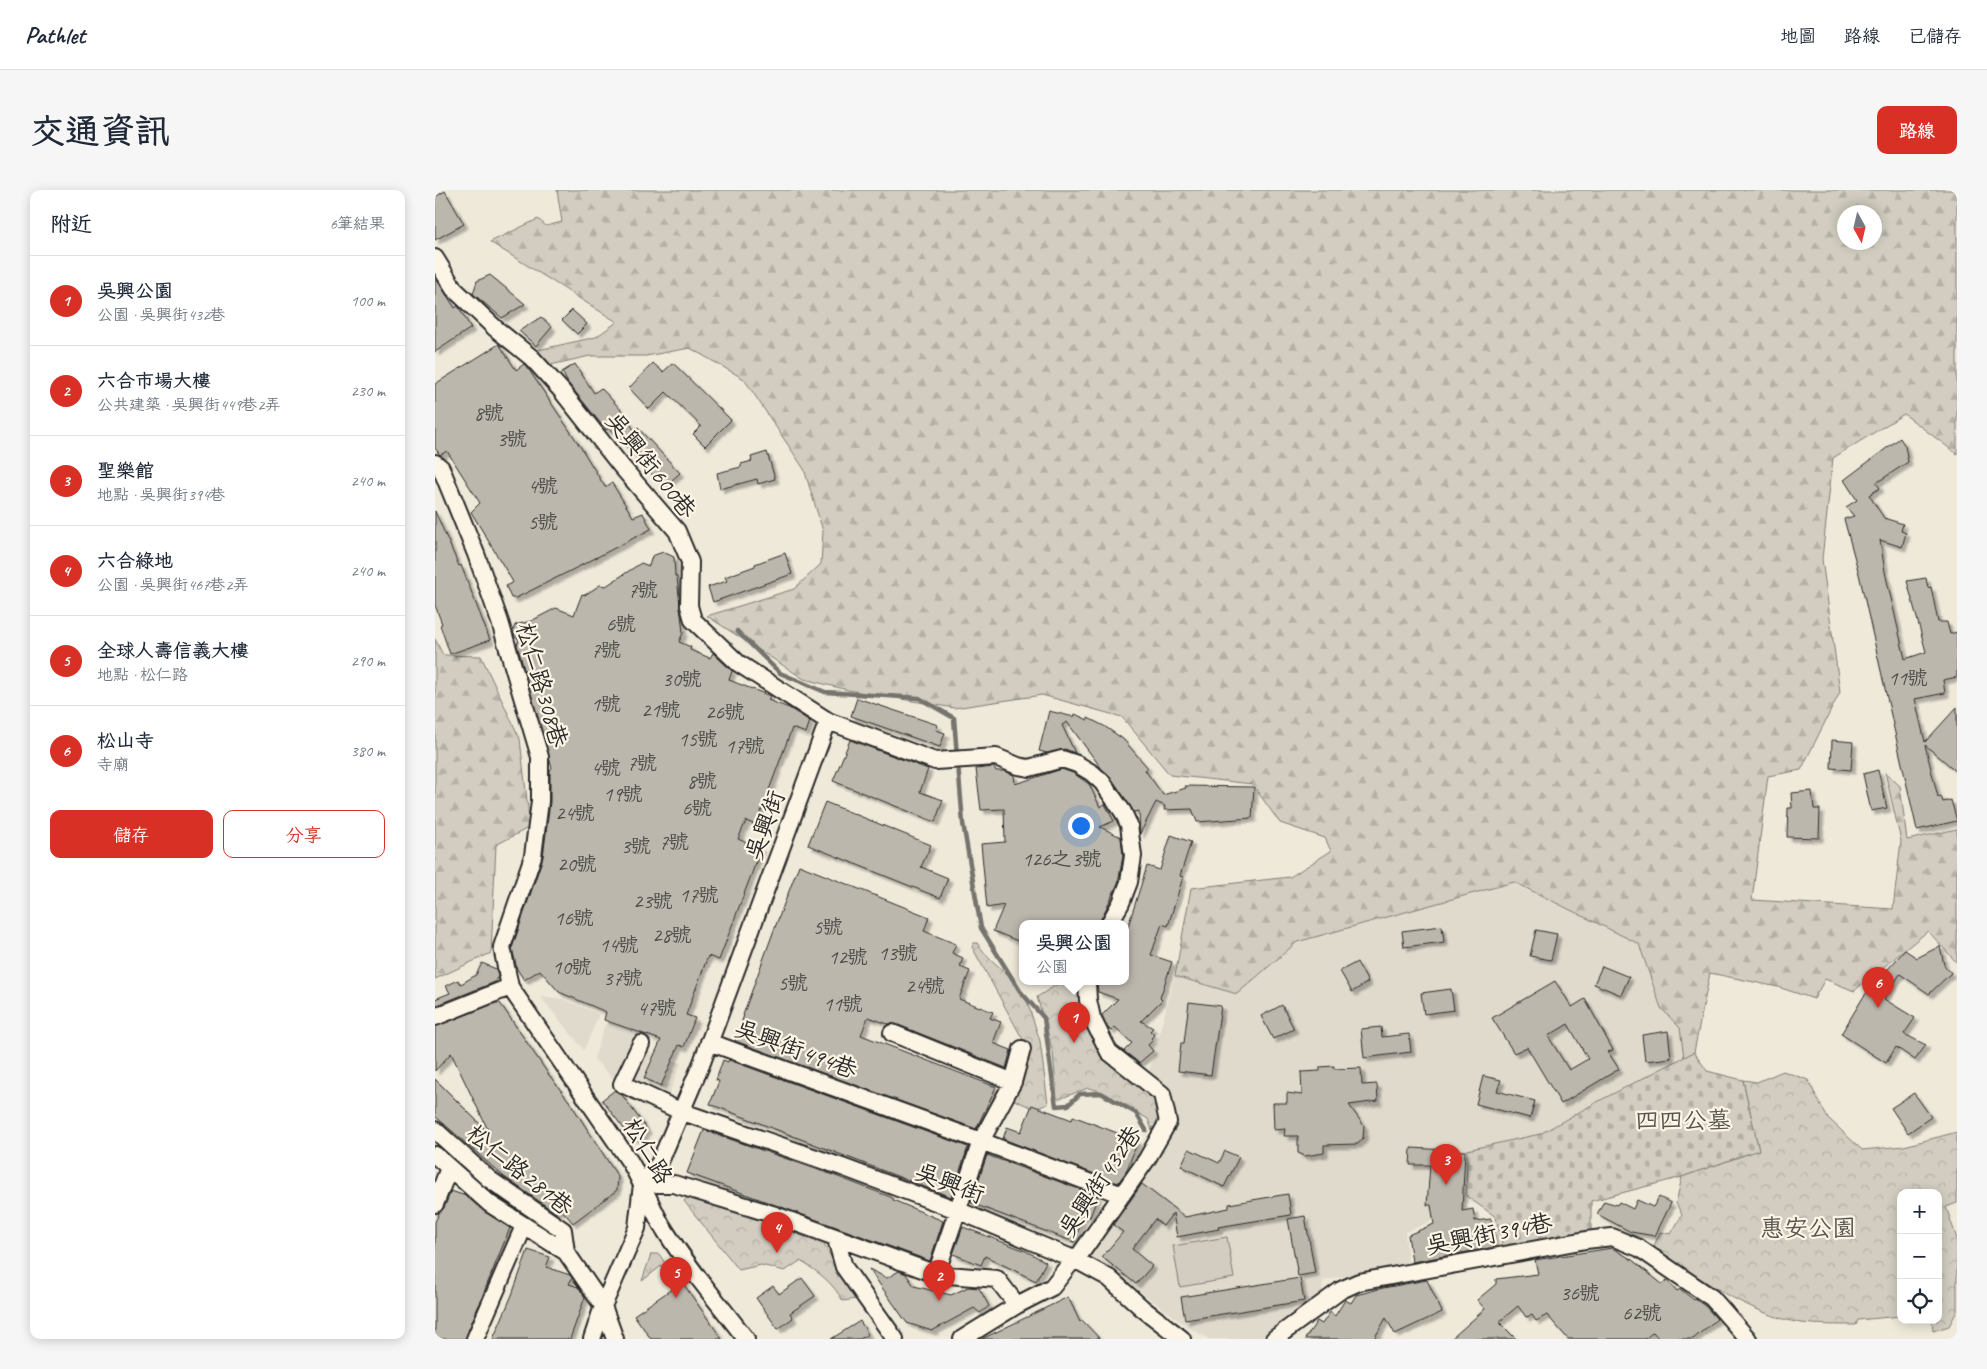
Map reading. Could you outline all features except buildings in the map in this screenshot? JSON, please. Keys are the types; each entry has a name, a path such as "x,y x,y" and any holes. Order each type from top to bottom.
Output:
{"street":[{"name":"吳興街600巷","path":"435,258 454,289 495,328 532,358 561,390 621,466 677,531 690,562 689,606 693,620 738,663 828,721 935,761 996,757 1018,766 1029,768 1062,758 1093,773 1102,782 1123,812 1132,838 1133,856 1129,882 1121,903 1111,920"},
{"name":"松仁路308巷","path":"435,463 441,468 476,554 505,638 540,757 540,800 533,856 502,948 510,987"},
{"name":"吳興街","path":"642,1184 659,1164 709,1042 828,721"},
{"name":"吳興街432巷","path":"962,1339 980,1335 1017,1305 1052,1287 1069,1265 1076,1260 1122,1195 1147,1159 1168,1122 1162,1094 1109,1052 1092,1018 1087,985"},
{"path":"435,1017 510,987"},
{"name":"松仁路","path":"510,987 630,1162 661,1224 699,1278 746,1339"},
{"path":"893,1033 1013,1082"},
{"name":"吳興街494巷","path":"709,1042 981,1141 1122,1195"},
{"path":"641,1044 622,1084 680,1111"},
{"path":"936,1274 981,1141 1013,1082 1022,1049"},
{"name":"吳興街","path":"680,1111 842,1167 957,1210 1076,1260 1109,1278 1141,1308 1182,1339"},
{"name":"松仁路281巷","path":"435,1130 489,1179 563,1230 566,1252"},
{"path":"435,1155 490,1204 566,1252 603,1306 615,1339"},
{"path":"435,1204 449,1168"},
{"path":"592,1339 603,1306 637,1228 642,1184 674,1184 775,1215 936,1274 997,1279 1017,1305"},
{"path":"475,1339 524,1226"},
{"name":"吳興街394巷","path":"1275,1339 1341,1290 1359,1282 1612,1237 1639,1248 1712,1298 1748,1339"},
{"path":"836,1238 843,1267 895,1339"}],"shaded area":[{"path":"1513,882 1639,944 1661,1008 1680,1028 1684,1058 1597,1102 1540,1134 1467,1150 1465,1207 1405,1232 1408,1262 1323,1281 1322,1291 1318,1296 1260,1339 1209,1339 1188,1327 1089,1254 1176,1125 1168,1091 1149,1071 1175,976 1237,994 1297,942"},
{"path":"540,996 563,999 599,1014 584,1050"},
{"path":"605,1024 637,1036 633,1045 681,1063 663,1110 631,1097 594,1059"}],"green space":[{"path":"557,190 1957,190 1957,454 1904,414 1833,458 1822,559 1840,692 1801,770 1768,776 1752,900 1893,909 1901,841 1885,772 1900,786 1907,840 1957,829 1957,963 1928,931 1854,991 1825,979 1814,999 1778,987 1710,973 1694,1052 1684,1058 1680,1028 1661,1008 1639,944 1514,882 1297,942 1237,994 1175,976 1191,888 1290,877 1331,851 1325,838 1280,823 1252,784 1170,775 1122,717 1042,695 954,708 848,690 804,679 707,616 794,589 821,564 823,531 804,469 744,379 690,348 646,356 590,356 546,366 538,350 596,337 617,322 490,242 538,219 546,226 562,222"},
{"path":"435,639 443,655 481,656 520,739 530,827 496,845 491,953 435,979"},
{"path":"974,943 977,943 987,956 1015,981 1027,1001 1040,1041 1048,1104 1035,1109 1012,1099 1027,1047 972,947"},
{"path":"1056,985 1080,985 1085,1016 1162,1103 1153,1133 1148,1119 1100,1091 1088,1088 1059,1099 1057,1098 1053,1052 1037,997"},
{"name":"四四公墓","path":"1694,1052 1707,1071 1743,1080 1759,1150 1682,1177 1591,1201 1591,1232 1503,1248 1496,1217 1466,1196 1467,1150 1540,1134"},
{"name":"惠安公園","path":"1783,1071 1808,1080 1827,1117 1862,1150 1904,1146 1957,1132 1957,1203 1946,1207 1957,1239 1957,1311 1949,1326 1933,1331 1932,1324 1942,1324 1942,1189 1897,1189 1897,1316 1858,1320 1856,1325 1801,1323 1763,1312 1724,1293 1653,1248 1660,1232 1671,1234 1682,1215 1676,1203 1682,1177 1759,1150 1743,1080 1757,1082"},
{"path":"692,1192 824,1245 856,1299 843,1301 825,1278 800,1261 785,1271 761,1265 739,1270 684,1201"},
{"path":"1227,1237 1234,1278 1180,1287 1173,1246"},
{"path":"651,1254 659,1254 665,1263 642,1281"}],"waterway":[{"path":"737,631 780,673 825,692 919,698 954,718 957,756"},
{"path":"958,764 963,823 981,928 1020,991 1044,1018 1056,1106 1068,1105 1080,1094 1101,1093 1136,1113 1146,1130"}],"place":[{"name":"松山寺","path":"1878,1008"},
{"name":"吳興公園","path":"1074,1043"},
{"name":"聖樂館","path":"1446,1185"},
{"name":"六合綠地","path":"777,1253"},
{"name":"全球人壽信義大樓","path":"676,1298"},
{"name":"六合市場大樓","path":"939,1301"}]}
